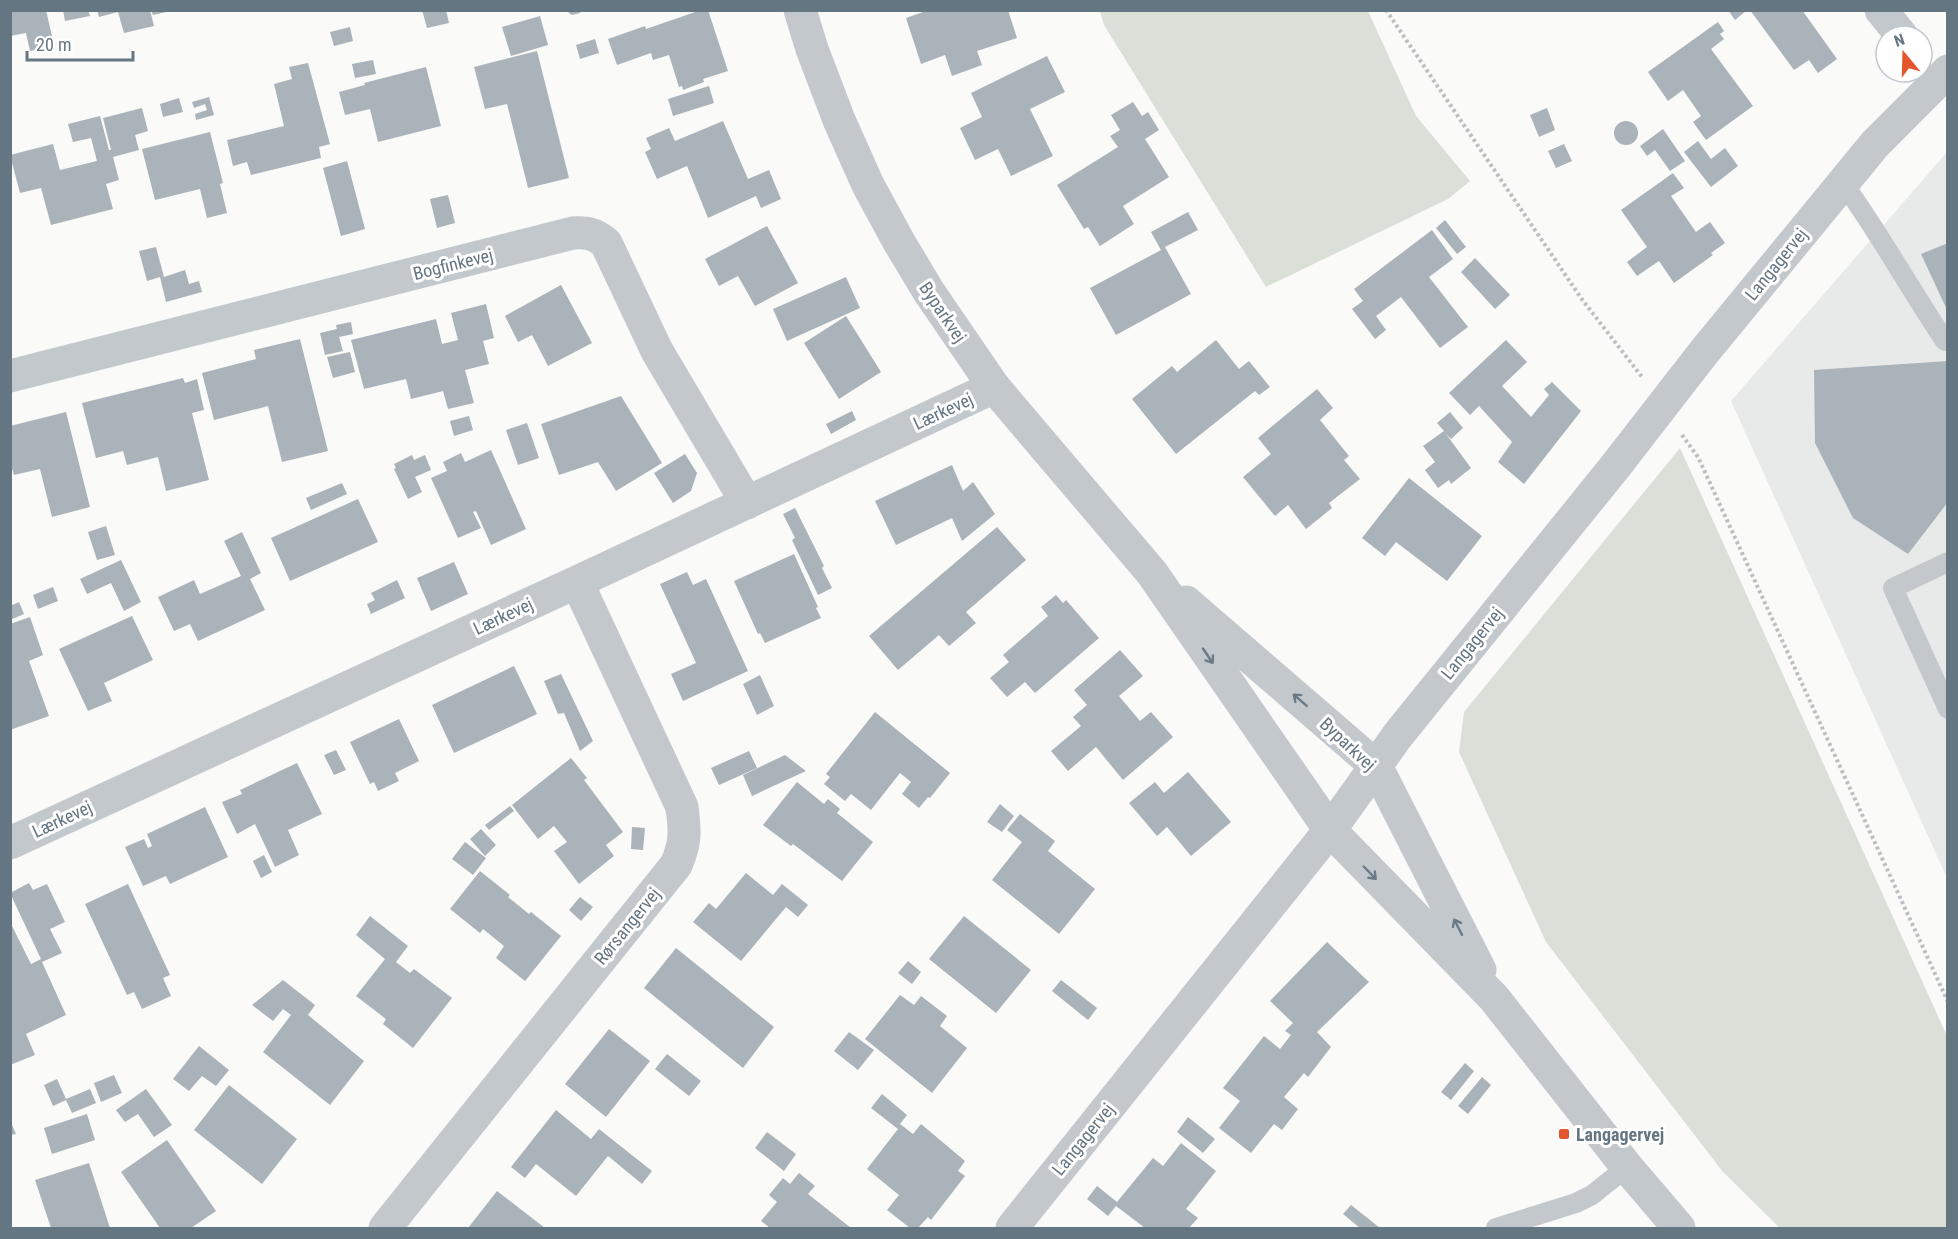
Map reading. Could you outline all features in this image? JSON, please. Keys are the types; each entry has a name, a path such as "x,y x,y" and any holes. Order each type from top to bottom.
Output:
{"street":[{"name":"Byparkvej","path":"800,10 839,120 868,185 929,292 994,387 1152,573 1330,830 1494,998 1679,1228"},
{"path":"1881,10 1892,24"},
{"name":"Langagervej","path":"1012,1228 1330,830 1398,735 1704,352 1936,70"},
{"name":"Bogfinkevej","path":"10,375 562,236 586,232 596,235 606,243 657,351 747,502"},
{"name":"Lærkevej","path":"10,843 994,387"},
{"name":"Byparkvej","path":"1152,573 1376,766 1494,998"},
{"name":"Rørsangervej","path":"385,1228 676,865 683,849 685,828 682,807 577,582"}],"lane":[{"path":"1843,183 1867,216 1945,341"},
{"path":"1947,562 1893,588 1947,709"},
{"path":"1496,1228 1576,1203 1592,1195 1628,1167"}],"path":[{"path":"1386,10 1581,298 1663,405 1698,458 1947,1002"}],"shaded area":[{"path":"1100,11 1368,11 1416,116 1470,181 1448,199 1266,287 1104,25"},
{"path":"1947,152 1947,878 1731,401"},
{"path":"1680,448 1947,1036 1947,1228 1780,1228 1723,1172 1546,942 1459,752 1464,712"}],"building":[{"path":"10,10 46,10 54,45 30,51 26,33 10,36"},
{"path":"63,10 88,10 90,16 65,21"},
{"path":"97,10 150,10 154,26 124,33 118,12 99,17"},
{"path":"151,10 170,10 171,11 153,15"},
{"path":"422,10 446,10 449,23 427,28"},
{"path":"565,10 581,10 580,13 572,15"},
{"path":"701,10 708,10 728,71 703,79 704,82 683,90 682,86 679,87 669,55 653,60 651,53 617,65 608,39"},
{"path":"929,10 1008,10 1017,38 977,51 982,65 952,76 945,55 921,64 906,18"},
{"path":"1728,10 1747,10 1735,20"},
{"path":"1750,10 1802,10 1837,59 1818,73 1809,60 1794,70"},
{"path":"540,16 548,45 511,56 502,27"},
{"path":"1718,22 1724,31 1720,34 1724,39 1711,49 1753,106 1706,140 1693,122 1701,116 1683,90 1668,101 1648,72"},
{"path":"350,27 353,41 334,46 330,32"},
{"path":"595,39 599,53 580,59 576,45"},
{"path":"537,51 569,178 528,188 507,104 485,109 474,67"},
{"path":"1047,56 1065,92 1030,109 1053,156 1011,176 998,149 975,160 960,128 982,117 971,93"},
{"path":"373,60 376,74 355,78 352,64"},
{"path":"308,63 330,144 319,147 321,158 251,175 247,162 233,166 227,140 284,126 274,84 292,79 289,67"},
{"path":"426,67 441,126 378,142 370,109 345,115 339,92"},
{"path":"709,86 714,103 673,116 668,99"},
{"path":"209,97 214,115 196,120 195,114 207,110 205,104 194,108 192,102"},
{"path":"179,98 183,112 163,117 160,104"},
{"path":"1133,102 1142,116 1148,112 1159,130 1145,139 1169,177 1123,206 1134,224 1100,246 1088,227 1084,229 1057,185 1118,147 1110,136 1120,130 1111,115"},
{"path":"142,108 148,131 135,135 139,150 113,157 119,180 106,184 113,209 51,225 41,188 20,193 10,155 53,144 60,170 97,161 91,138 73,142 68,124 100,116 109,150 111,150 103,118"},
{"path":"1547,108 1555,130 1539,137 1530,115"},
{"path":"723,121 748,179 769,170 781,199 761,208 756,196 708,218 687,166 657,179 645,152 651,149 646,138 669,128 675,141"},
{"path":"1626,121 1635,124 1638,133 1635,142 1626,145 1617,142 1614,133 1617,124"},
{"path":"1663,129 1685,161 1670,171 1655,150 1647,156 1640,146"},
{"path":"210,132 223,183 220,184 227,213 207,218 200,189 155,200 142,149"},
{"path":"1698,141 1711,159 1725,148 1738,166 1711,187 1684,152"},
{"path":"1564,144 1572,161 1556,168 1548,151"},
{"path":"347,161 365,229 341,236 323,168"},
{"path":"1673,173 1684,188 1671,196 1696,232 1710,222 1725,243 1711,253 1713,255 1674,283 1659,261 1637,276 1627,262 1647,247 1621,210"},
{"path":"448,195 455,223 437,228 430,199"},
{"path":"1188,212 1198,230 1165,247 1191,294 1116,335 1090,288 1161,250 1151,232"},
{"path":"1445,220 1466,247 1457,254 1436,228"},
{"path":"767,226 798,283 755,306 738,276 719,286 705,259"},
{"path":"1432,230 1453,259 1429,277 1468,327 1440,348 1401,297 1376,316 1386,330 1375,339 1352,309 1363,301 1354,289"},
{"path":"1948,243 1948,312 1921,254"},
{"path":"156,247 164,277 185,270 189,284 199,281 202,292 166,302 160,277 147,281 139,251"},
{"path":"1475,258 1510,295 1495,309 1461,272"},
{"path":"846,277 860,308 787,341 773,309"},
{"path":"561,285 592,343 548,366 532,335 518,342 505,316"},
{"path":"486,304 494,338 483,341 489,364 465,370 474,403 448,409 443,391 411,399 406,379 364,389 351,340 436,319 442,344 458,340 451,313"},
{"path":"846,316 881,372 839,399 804,343"},
{"path":"351,322 353,334 339,337 343,351 325,355 320,333 337,329 336,325"},
{"path":"300,339 328,451 282,462 268,406 214,420 202,373 256,359 254,350"},
{"path":"1216,340 1239,369 1249,361 1270,387 1259,395 1255,391 1176,454 1132,399 1172,366 1177,372"},
{"path":"1506,340 1527,362 1502,386 1531,417 1549,395 1544,389 1552,382 1581,411 1524,484 1498,462 1512,442 1479,406 1470,415 1449,393"},
{"path":"350,352 355,372 333,378 327,357"},
{"path":"1948,361 1948,502 1908,554 1853,518 1815,443 1814,370"},
{"path":"183,378 185,383 197,379 204,410 192,413 209,480 166,491 158,457 127,465 123,451 96,458 82,403"},
{"path":"1317,389 1333,408 1320,420 1349,456 1344,460 1360,479 1329,503 1332,508 1306,529 1288,505 1275,516 1243,477 1271,454 1258,438"},
{"path":"621,396 662,463 616,491 598,462 559,475 541,424"},
{"path":"852,411 856,420 831,434 826,424"},
{"path":"66,412 90,507 52,517 40,469 14,475 10,462 10,426"},
{"path":"1450,412 1463,428 1451,439 1446,434 1471,468 1451,484 1449,480 1438,488 1425,470 1435,462 1423,446 1444,431 1437,423"},
{"path":"469,416 473,430 454,436 450,421"},
{"path":"527,423 539,458 518,465 506,430"},
{"path":"491,450 526,529 491,545 476,511 473,512 481,528 458,538 431,478 447,471 443,462 461,453 465,462"},
{"path":"685,454 697,473 691,491 673,503 654,473"},
{"path":"412,455 414,460 425,455 431,470 415,477 422,492 408,499 394,469 396,468 394,464"},
{"path":"952,465 963,491 973,482 995,514 962,541 952,518 896,545 875,501"},
{"path":"1409,478 1482,536 1447,581 1396,542 1385,556 1362,538"},
{"path":"342,483 347,494 311,510 306,498"},
{"path":"358,499 378,542 290,581 271,538"},
{"path":"795,508 824,566 822,568 832,588 818,595 792,540 795,538 783,514"},
{"path":"106,526 115,555 97,560 88,532"},
{"path":"997,527 1026,560 966,612 976,623 949,646 939,635 898,670 869,636"},
{"path":"242,532 261,573 250,579 265,610 198,641 190,624 174,631 158,597 194,580 200,594 241,576 224,541"},
{"path":"794,554 821,618 765,643 760,633 758,634 734,581"},
{"path":"121,560 141,602 124,611 111,583 87,594 80,579"},
{"path":"454,562 468,594 431,611 417,578"},
{"path":"687,572 693,585 706,579 748,671 683,701 671,674 696,663 660,584"},
{"path":"397,580 405,598 371,614 367,604 375,600 371,593"},
{"path":"53,587 58,601 38,609 33,595"},
{"path":"1056,595 1063,603 1066,600 1099,638 1035,693 1025,682 1007,697 990,678 1009,662 1003,655 1048,616 1041,607"},
{"path":"19,602 24,614 10,620 10,606"},
{"path":"132,616 153,660 104,683 112,701 88,711 59,649"},
{"path":"30,617 43,655 29,661 49,716 10,730 10,624"},
{"path":"1120,650 1143,676 1119,696 1140,721 1151,712 1173,737 1123,780 1096,747 1068,771 1051,751 1081,726 1073,717 1087,705 1074,690"},
{"path":"514,666 537,714 454,753 432,705"},
{"path":"561,674 593,741 580,751 564,713 558,714 544,681"},
{"path":"760,675 774,706 757,715 743,684"},
{"path":"875,712 950,773 919,808 902,794 911,782 900,773 871,810 851,794 845,801 824,784 830,777 826,774"},
{"path":"399,719 419,761 395,773 399,781 378,791 374,782 370,784 350,742"},
{"path":"336,750 346,770 334,775 324,755"},
{"path":"749,751 757,768 719,785 711,768"},
{"path":"785,755 806,771 752,796 743,775"},
{"path":"571,758 587,778 584,780 623,832 606,845 614,856 579,884 554,851 567,842 554,826 538,839 512,805"},
{"path":"297,763 322,814 288,830 299,855 275,867 255,824 237,834 222,802 242,794 240,790"},
{"path":"1188,772 1231,822 1191,856 1167,827 1157,836 1129,803 1155,782 1164,793"},
{"path":"797,782 824,804 828,799 840,809 837,813 873,842 842,881 793,844 791,846 763,825"},
{"path":"1000,804 1014,816 1002,832 987,822"},
{"path":"510,806 514,811 489,830 485,825"},
{"path":"205,807 228,857 170,884 166,876 143,886 125,847 144,839 148,848 152,846 147,834"},
{"path":"1020,814 1055,841 1048,851 1095,889 1059,934 992,880 1022,842 1007,830"},
{"path":"632,827 645,828 643,850 631,849"},
{"path":"481,829 496,845 485,856 470,839"},
{"path":"465,842 486,858 473,875 452,859"},
{"path":"264,855 272,872 261,878 253,861"},
{"path":"480,871 529,914 531,912 561,936 525,981 496,958 504,946 483,929 480,933 450,909"},
{"path":"746,873 773,895 782,884 808,905 798,917 786,907 741,961 693,922 709,903 716,909"},
{"path":"29,883 33,890 47,884 65,922 50,929 62,953 42,962 66,1015 26,1034 35,1055 10,1065 10,922 31,964 41,959 10,893"},
{"path":"128,884 170,975 163,978 171,996 142,1009 134,992 127,995 85,904"},
{"path":"580,897 593,907 581,921 569,910"},
{"path":"370,916 408,946 396,962 410,973 414,969 452,998 413,1048 383,1024 386,1019 356,996 385,959 356,935"},
{"path":"964,916 1031,970 996,1013 929,959"},
{"path":"1327,942 1369,982 1317,1032 1331,1047 1308,1077 1304,1073 1284,1097 1298,1109 1282,1130 1274,1124 1251,1153 1219,1128 1240,1101 1223,1088 1264,1036 1280,1049 1291,1035 1285,1031 1293,1023 1270,1001"},
{"path":"676,948 774,1027 743,1068 644,988"},
{"path":"908,961 921,972 912,984 898,973"},
{"path":"283,980 315,1005 308,1015 364,1061 330,1105 263,1052 291,1015 283,1009 273,1021 252,1005"},
{"path":"1061,980 1097,1008 1088,1020 1052,991"},
{"path":"900,995 914,1005 921,996 947,1016 940,1026 967,1048 932,1093 865,1039"},
{"path":"609,1029 650,1061 606,1117 565,1084"},
{"path":"849,1032 874,1050 858,1070 834,1051"},
{"path":"199,1046 229,1070 216,1086 202,1076 189,1091 173,1079"},
{"path":"667,1054 701,1081 689,1096 655,1069"},
{"path":"1465,1063 1474,1071 1451,1100 1441,1092"},
{"path":"114,1075 122,1093 101,1102 94,1083"},
{"path":"1482,1077 1491,1085 1468,1114 1458,1106"},
{"path":"57,1079 66,1099 90,1089 96,1103 72,1113 66,1100 53,1106 44,1085"},
{"path":"229,1085 297,1139 262,1184 194,1130"},
{"path":"146,1089 172,1125 154,1137 138,1114 125,1122 116,1110"},
{"path":"882,1094 907,1115 900,1124 913,1134 921,1124 965,1161 958,1171 965,1176 931,1220 928,1217 918,1228 910,1228 887,1210 899,1195 867,1169 898,1129 871,1108"},
{"path":"556,1110 591,1139 599,1129 652,1171 642,1184 608,1156 576,1196 536,1164 525,1178 511,1167"},
{"path":"87,1114 95,1140 52,1154 44,1128"},
{"path":"1188,1117 1215,1139 1203,1153 1177,1132"},
{"path":"10,1120 16,1134 10,1135"},
{"path":"767,1132 796,1154 784,1171 755,1148"},
{"path":"167,1140 216,1211 191,1228 160,1228 121,1172"},
{"path":"1181,1143 1216,1171 1186,1209 1198,1218 1189,1228 1145,1228 1116,1206 1108,1216 1087,1199 1097,1186 1117,1202 1153,1158 1163,1166"},
{"path":"89,1163 110,1228 51,1228 35,1180"},
{"path":"799,1173 815,1186 808,1194 851,1228 770,1228 761,1221 777,1202 769,1195 783,1178 790,1184"},
{"path":"497,1191 545,1228 468,1228"},
{"path":"1351,1205 1380,1228 1360,1228 1343,1214"}],"place":[{"name":"Langagervej","path":"1564,1134"}]}
